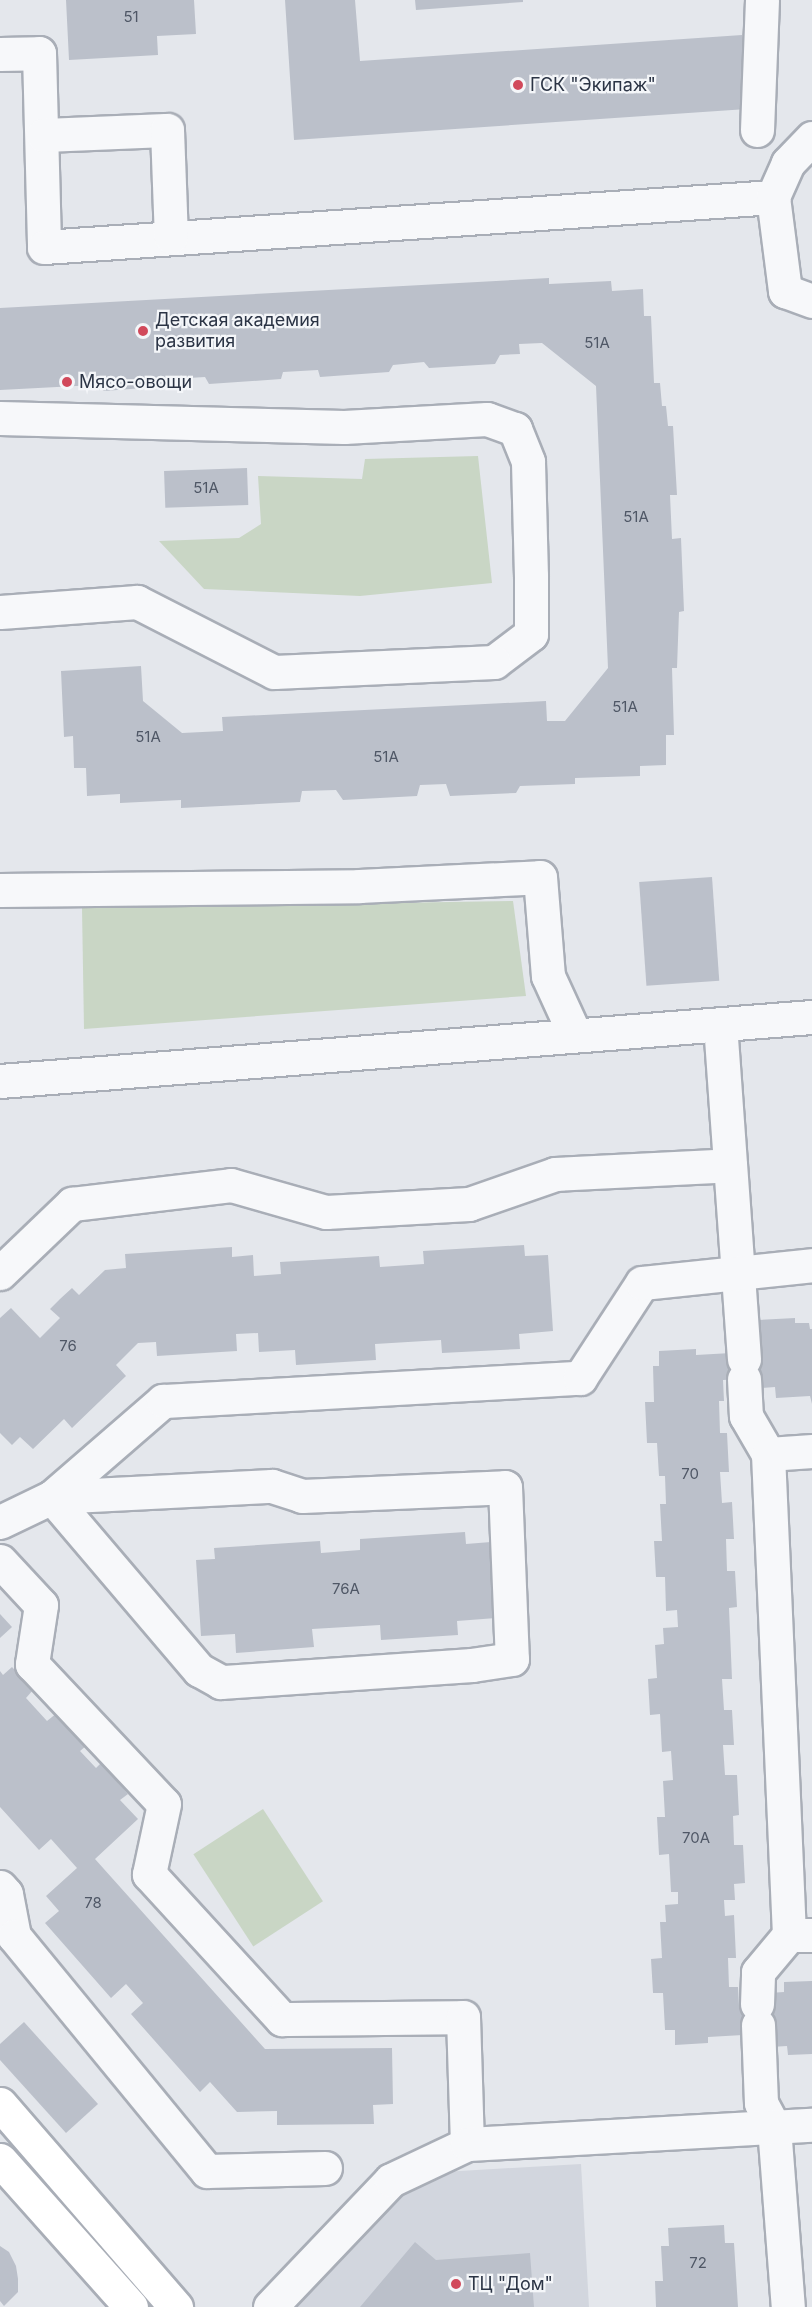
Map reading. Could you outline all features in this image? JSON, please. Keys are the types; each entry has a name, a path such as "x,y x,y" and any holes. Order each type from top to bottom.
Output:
{"main road":[{"path":"0,2104 176,2307"},
{"path":"0,2160 131,2307"}],"lane":[{"path":"757,130 762,0"},
{"path":"0,54 39,53 43,135 44,247 773,197"},
{"path":"43,135 167,130 171,237"},
{"path":"812,138 788,163 773,197 785,291 812,301"},
{"path":"0,418 344,427 487,419 514,429 528,462 531,634 494,662 274,672 137,602 0,612"},
{"path":"0,890 359,886 540,877 548,976 575,1035"},
{"path":"0,1081 812,1017"},
{"path":"720,1024 746,1416 768,1454 801,1935 758,1972 757,2015 761,2103 774,2127 788,2307"},
{"path":"0,1274 72,1204 231,1185 326,1212 469,1204 555,1174 730,1165"},
{"path":"0,1522 52,1497 163,1401 580,1378 642,1283 812,1265"},
{"path":"768,1454 812,1451"},
{"path":"272,1486 302,1496 505,1487 512,1659 472,1665 220,1682 199,1670 52,1497 272,1486"},
{"path":"0,1561 41,1605 32,1664 164,1804 149,1874 282,2019 463,2017 467,2144"},
{"path":"0,1887 6,1894 7,1942 207,2171 325,2168"},
{"path":"283,2302 391,2180 467,2144 812,2125"}],"shaded area":[{"path":"581,2164 589,2307 286,2307 404,2191 443,2172"}],"green space":[{"path":"478,456 492,583 360,596 204,589 159,541 239,538 261,524 258,476 362,479 365,459"},
{"path":"513,901 526,996 84,1029 82,908"},
{"path":"263,1809 323,1901 253,1946 193,1854"}],"building":[{"path":"66,0 194,0 196,34 157,36 158,55 69,60"},
{"name":"ГСК \"Экипаж\"","path":"285,0 355,0 360,61 742,35 747,109 294,140"},
{"path":"415,0 523,0 523,2 416,10"},
{"path":"549,278 549,284 611,281 612,291 643,289 644,316 651,316 654,383 660,383 662,406 666,406 668,426 673,426 677,495 670,495 672,539 681,538 684,611 679,612 677,668 672,668 674,735 666,735 666,765 640,766 640,776 575,778 575,784 520,786 516,793 450,796 446,784 420,785 417,796 343,800 336,790 302,791 300,802 181,808 181,800 120,803 120,794 87,796 86,768 74,768 73,736 64,737 61,671 141,666 143,701 182,733 223,731 222,717 546,701 547,721 565,721 608,668 596,386 542,343 519,344 520,354 500,355 495,364 429,368 424,362 393,365 389,372 320,377 318,370 283,372 281,379 209,384 205,377 173,379 170,386 104,391 95,385 0,390 0,308"},
{"path":"247,468 248,505 165,508 164,471"},
{"path":"712,877 719,981 646,986 639,882"},
{"path":"524,1245 525,1256 548,1255 553,1331 519,1334 520,1349 442,1353 441,1340 375,1344 376,1360 296,1365 295,1350 259,1352 258,1333 236,1334 237,1351 157,1356 156,1342 138,1343 116,1365 126,1376 72,1428 64,1419 33,1449 20,1437 12,1445 0,1433 0,1318 11,1308 40,1338 60,1318 50,1309 60,1299 72,1288 79,1295 105,1270 126,1268 125,1254 232,1247 232,1257 253,1255 254,1276 281,1274 280,1262 379,1256 380,1267 424,1264 423,1251"},
{"path":"795,1318 795,1323 809,1323 812,1329 812,1404 810,1396 776,1398 775,1387 762,1388 761,1378 723,1380 724,1401 719,1401 720,1433 727,1433 729,1472 720,1472 722,1503 732,1502 734,1539 726,1539 727,1571 735,1571 737,1607 729,1608 732,1679 722,1679 724,1710 732,1710 734,1745 723,1745 725,1775 737,1775 739,1815 733,1816 734,1845 743,1845 745,1883 734,1884 735,1900 724,1900 725,1916 734,1915 736,1958 728,1958 729,1987 738,1987 739,2005 769,2004 769,1993 784,1992 784,1982 812,1981 812,2054 788,2055 787,2046 771,2047 743,2035 708,2037 708,2043 675,2045 675,2030 665,2030 663,1993 653,1993 651,1959 662,1958 660,1922 666,1922 665,1905 678,1904 678,1892 671,1892 669,1854 659,1855 657,1817 665,1817 663,1781 673,1780 671,1751 662,1752 660,1714 650,1715 648,1679 657,1678 655,1645 664,1644 663,1628 678,1627 677,1610 666,1611 665,1577 656,1577 654,1541 662,1541 660,1504 666,1504 665,1476 659,1476 657,1443 647,1443 645,1402 654,1402 653,1366 659,1366 659,1351 696,1349 696,1355 731,1353 760,1358 758,1320"},
{"path":"465,1532 466,1544 491,1542 496,1618 457,1621 458,1635 381,1640 380,1625 312,1629 314,1647 236,1653 235,1634 201,1636 196,1560 215,1559 214,1548 320,1541 321,1553 360,1550 360,1539"},
{"path":"0,1614 12,1627 0,1638"},
{"path":"12,1667 33,1690 26,1698 47,1721 57,1713 86,1746 80,1751 96,1768 101,1763 128,1794 120,1800 138,1819 95,1859 265,2049 392,2048 393,2104 373,2105 374,2124 277,2125 277,2111 237,2112 210,2082 200,2092 131,2014 143,2003 126,1984 111,1998 45,1923 59,1911 46,1896 77,1868 51,1839 39,1850 0,1807 0,1671 3,1675"},
{"path":"24,2022 98,2104 66,2133 0,2060 0,2044"},
{"path":"724,2225 725,2243 734,2243 738,2307 656,2307 655,2281 663,2281 661,2246 669,2246 668,2228"},
{"name":"ТЦ \"Дом\"","path":"415,2242 436,2260 530,2253 534,2307 360,2307"},
{"path":"0,2246 9,2252 16,2266 18,2279 18,2292 4,2306 0,2301"}],"place":[{"name":"ГСК \"Экипаж\"","path":"518,85"},
{"name":"Детская академия развития","path":"143,331"},
{"name":"Мясо-овощи","path":"67,382"},
{"name":"ТЦ \"Дом\"","path":"456,2284"}]}
